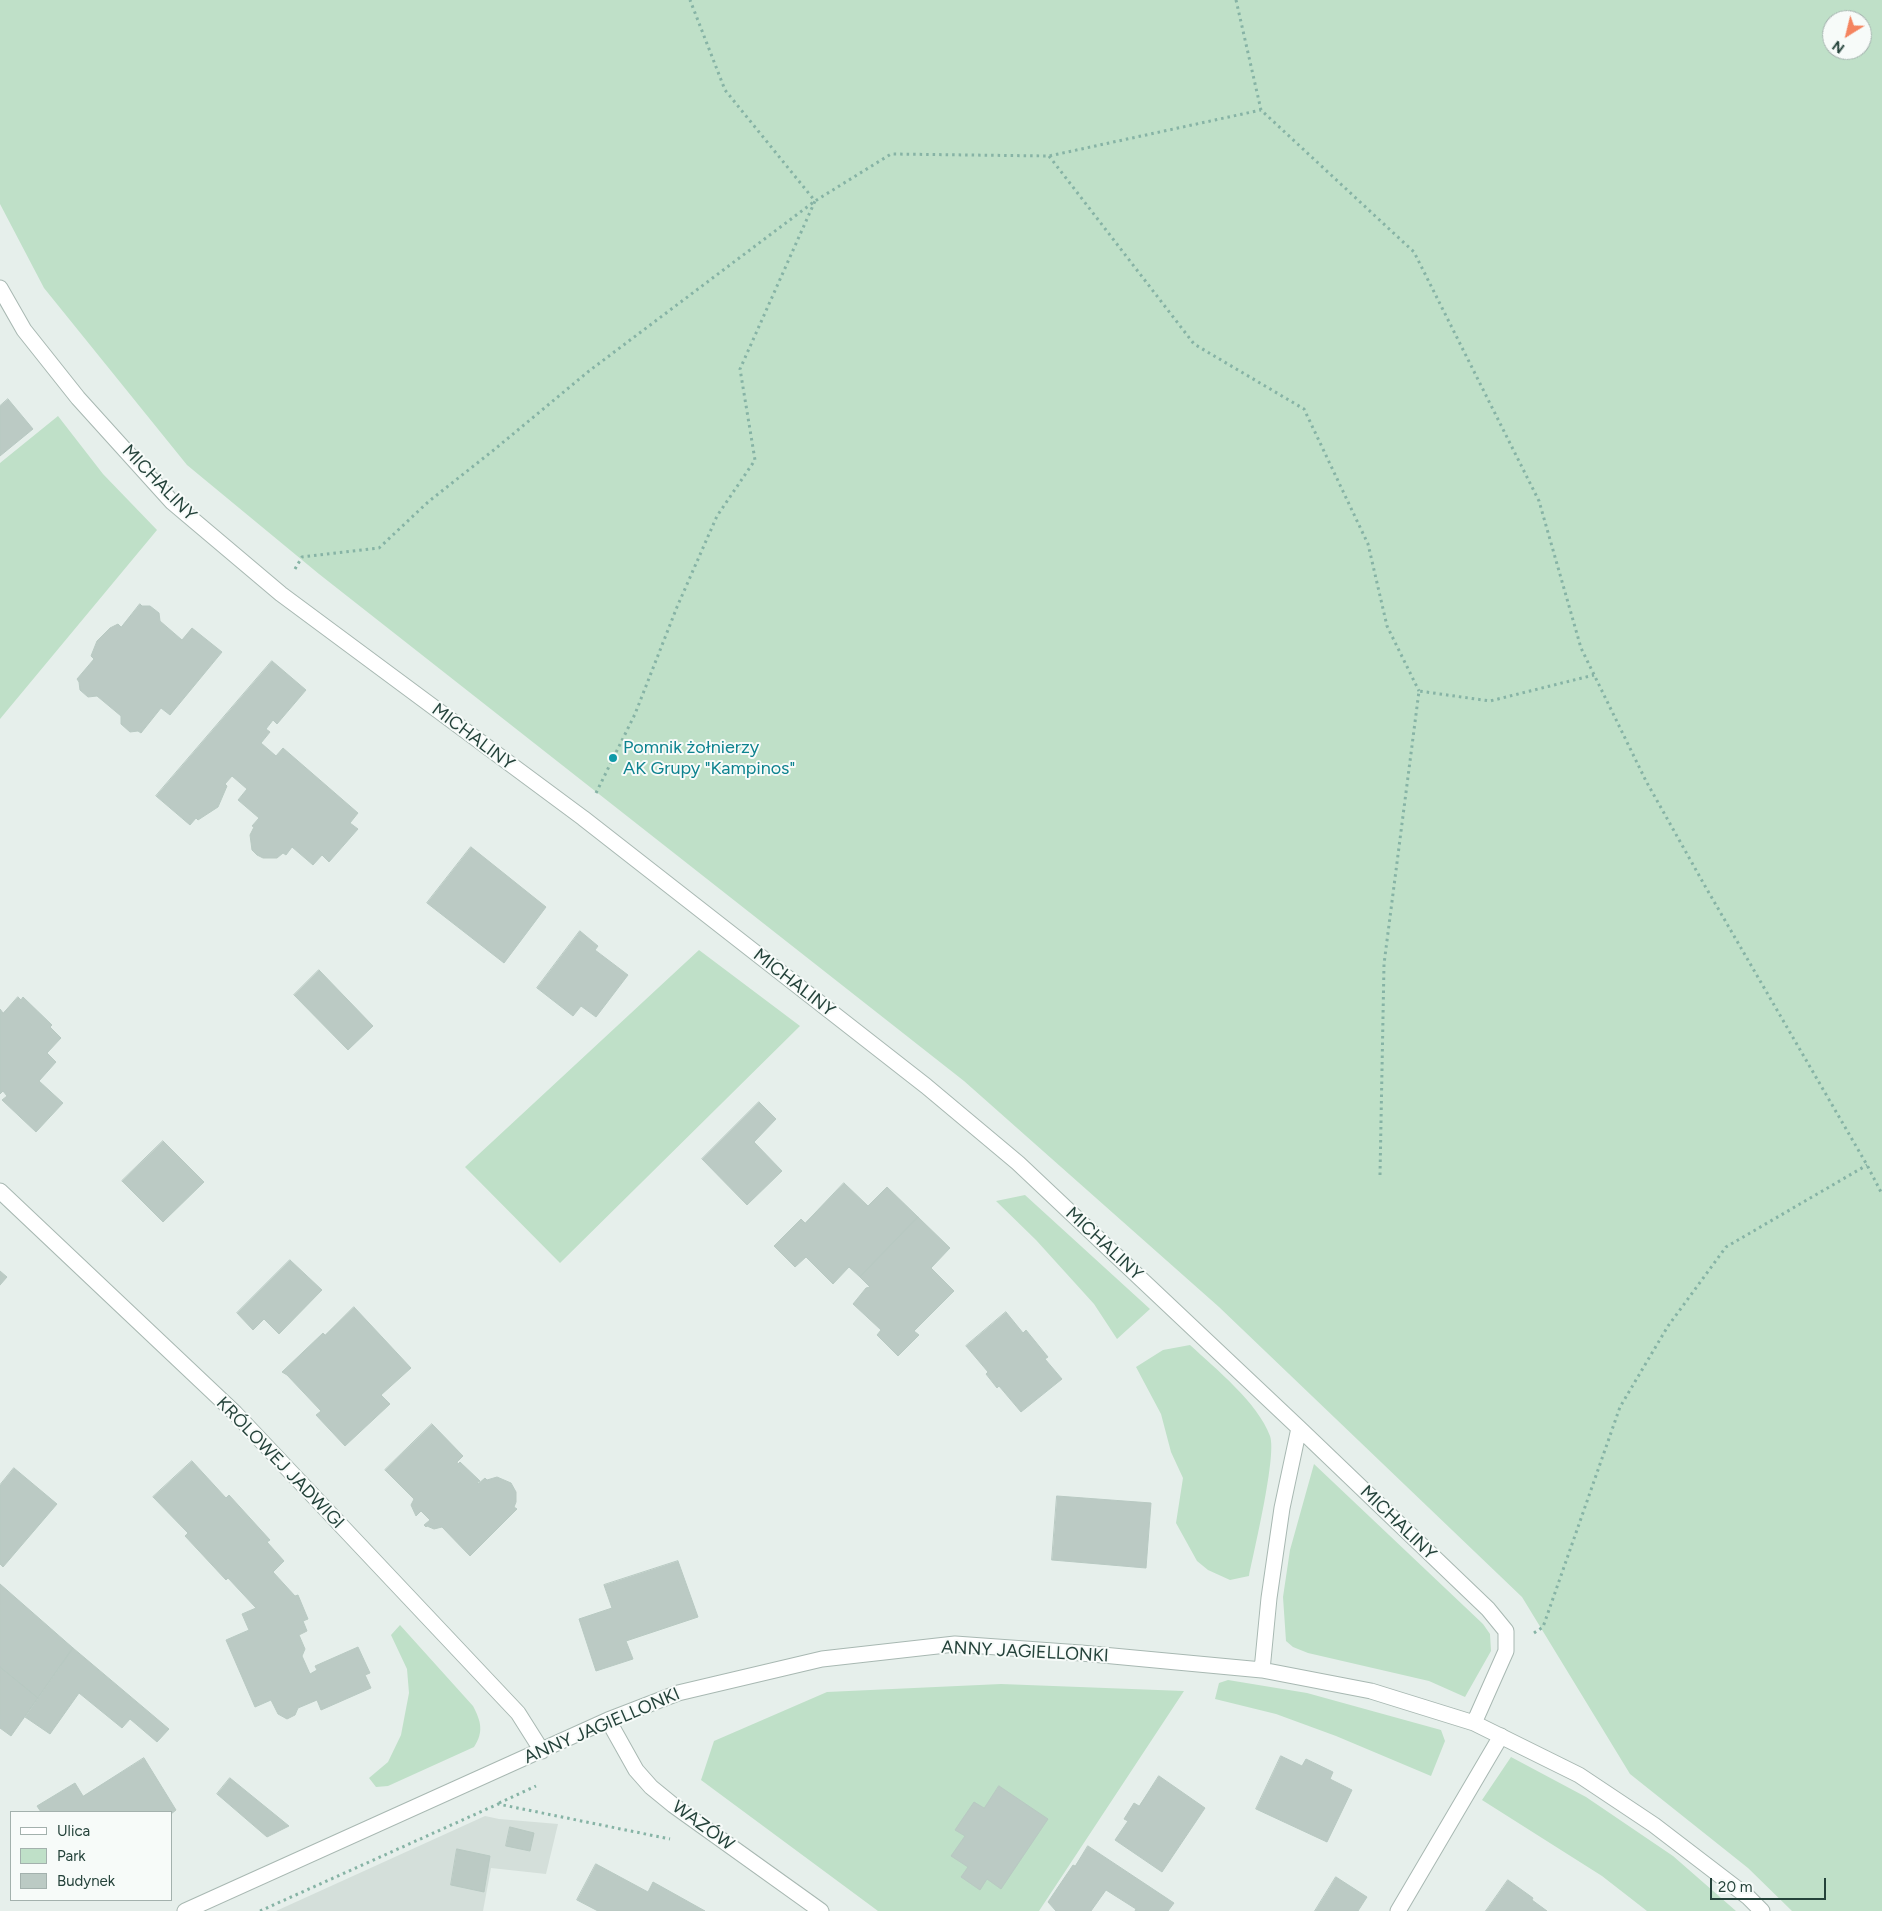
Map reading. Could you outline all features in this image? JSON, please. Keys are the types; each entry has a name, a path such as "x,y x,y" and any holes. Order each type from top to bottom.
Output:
{"street":[{"name":"MICHALINY","path":"0,288 24,330 78,398 172,502 281,594 583,818 926,1086 1018,1163 1300,1428 1488,1609 1506,1631 1506,1651"},
{"name":"KRÓLOWEJ JADWIGI","path":"0,1191 235,1414 518,1712 542,1751"},
{"path":"1262,1670 1268,1598 1282,1508 1300,1428"},
{"name":"ANNY JAGIELLONKI","path":"185,1911 608,1720 678,1693 822,1659 955,1644 1081,1653 1262,1670 1371,1690 1474,1723 1579,1774 1654,1825 1748,1897 1762,1911"},
{"path":"1474,1723 1506,1651"},
{"name":"WAZÓW","path":"608,1720 636,1770 651,1787 673,1806 820,1911"},
{"path":"1398,1911 1501,1736"}],"path":[{"path":"690,0 725,90 815,201"},
{"path":"1236,0 1261,110 1414,252 1539,501 1581,648 1646,782 1882,1194"},
{"path":"281,594 302,557 379,548 428,502 496,449 589,370 815,201 891,154 1049,156 1261,110"},
{"path":"1049,156 1194,344 1304,409 1368,544 1388,626 1419,691 1384,964 1380,1175"},
{"path":"583,818 635,714 677,607 718,516 755,460 740,369 815,201"},
{"path":"1419,691 1490,701 1594,675"},
{"path":"1506,1651 1543,1627 1620,1406 1668,1326 1726,1247 1867,1165"},
{"path":"260,1911 498,1804 671,1839"}],"shaded area":[{"path":"485,1816 558,1824 546,1874 491,1868 483,1911 276,1911"}],"green space":[{"path":"0,0 1882,0 1882,1911 1792,1911 1748,1868 1630,1774 1522,1597 1219,1307 964,1081 319,574 187,465 44,288 0,204"},
{"path":"58,416 103,474 157,530 0,719 0,463"},
{"path":"699,950 800,1026 560,1263 465,1167"},
{"path":"1025,1195 1150,1309 1117,1339 1094,1304 1036,1240 996,1201"},
{"path":"1190,1345 1246,1399 1256,1411 1270,1436 1268,1482 1249,1576 1230,1580 1208,1570 1197,1561 1176,1523 1183,1478 1171,1452 1161,1414 1136,1367 1163,1350"},
{"path":"1314,1464 1483,1624 1490,1634 1491,1651 1465,1697 1429,1681 1308,1653 1293,1647 1286,1641 1283,1597 1290,1550"},
{"path":"400,1625 473,1706 478,1717 480,1731 474,1747 388,1786 376,1787 369,1778 388,1762 401,1735 409,1693 407,1669 391,1635"},
{"path":"1228,1680 1307,1693 1441,1730 1445,1741 1431,1776 1336,1736 1276,1714 1215,1699 1219,1683"},
{"path":"1001,1684 1184,1691 1039,1911 878,1911 701,1780 714,1741 827,1692"},
{"path":"1511,1757 1586,1797 1673,1856 1736,1911 1647,1911 1602,1876 1482,1800"}],"building":[{"path":"8,399 33,429 0,456 0,406"},
{"path":"140,604 142,606 150,606 159,613 160,621 182,640 192,628 222,652 170,715 161,708 141,733 138,731 130,732 121,724 121,716 97,696 88,697 80,690 77,679 94,659 91,656 97,641 110,628 118,624 121,627"},
{"path":"272,661 306,690 277,724 273,720 266,729 270,732 261,743 276,756 283,748 358,813 350,823 358,829 329,862 322,855 313,865 292,847 286,855 283,853 277,858 263,858 257,855 252,850 250,835 254,827 252,826 259,818 238,800 247,789 232,776 225,784 227,786 218,807 198,820 196,818 190,825 156,796"},
{"path":"471,847 546,907 504,963 427,903"},
{"path":"580,931 598,946 595,950 628,975 596,1017 581,1006 573,1016 537,988"},
{"path":"319,970 373,1026 348,1050 294,995"},
{"path":"18,997 21,1000 23,997 52,1025 50,1027 61,1038 47,1053 56,1062 39,1081 63,1103 36,1132 2,1100 7,1096 3,1091 0,1094 0,1009 3,1013"},
{"path":"759,1102 776,1119 754,1142 782,1171 747,1205 702,1159"},
{"path":"163,1141 204,1182 163,1222 122,1181"},
{"path":"844,1183 868,1206 887,1187 918,1217 860,1277 849,1267 833,1284 806,1257 795,1267 774,1246 801,1219 805,1223"},
{"path":"918,1217 950,1248 931,1268 954,1291 914,1331 919,1335 898,1356 877,1335 881,1330 853,1304 866,1288 870,1287 860,1277"},
{"path":"290,1260 322,1290 279,1334 264,1319 253,1330 237,1313"},
{"path":"0,1271 7,1277 0,1285"},
{"path":"354,1307 411,1368 381,1395 390,1404 345,1446 316,1415 321,1411 282,1372"},
{"path":"1006,1312 1023,1333 1026,1330 1048,1357 1045,1359 1062,1379 1021,1412 999,1386 997,1388 986,1374 988,1372 966,1346"},
{"path":"432,1424 463,1456 457,1462 458,1464 460,1462 480,1481 478,1484 485,1478 487,1480 497,1477 511,1483 516,1492 514,1507 517,1509 470,1556 442,1527 434,1529 424,1525 430,1520 421,1511 416,1516 411,1505 414,1499 385,1470"},
{"path":"192,1461 226,1498 229,1495 270,1540 267,1542 284,1561 273,1572 295,1596 298,1595 308,1619 303,1621 307,1631 299,1635 305,1649 302,1656 310,1674 317,1670 315,1666 358,1647 370,1673 365,1675 371,1688 321,1710 317,1700 298,1708 295,1715 287,1719 278,1714 271,1700 255,1707 226,1640 249,1630 242,1614 256,1608 228,1578 226,1580 185,1536 188,1533 153,1497"},
{"path":"14,1468 57,1504 3,1567 0,1564 0,1485"},
{"path":"1057,1496 1151,1503 1146,1568 1052,1560"},
{"path":"678,1561 698,1617 626,1641 633,1659 596,1671 579,1619 612,1608 604,1585"},
{"path":"0,1584 73,1648 38,1698 0,1667"},
{"path":"73,1648 169,1729 157,1742 130,1719 122,1728 79,1693 50,1734 25,1717"},
{"path":"0,1667 38,1698 11,1736 0,1728"},
{"path":"1281,1756 1302,1766 1306,1759 1333,1772 1330,1779 1352,1790 1327,1842 1256,1809"},
{"path":"144,1758 176,1810 172,1813 172,1811 40,1811 37,1806 75,1783 83,1796"},
{"path":"1159,1776 1205,1808 1162,1872 1115,1840 1128,1821 1124,1819 1134,1803 1139,1806"},
{"path":"230,1778 289,1826 267,1837 217,1794"},
{"path":"999,1786 1048,1819 1001,1889 987,1879 980,1890 961,1877 968,1867 951,1856 965,1836 955,1830 974,1802 984,1808"},
{"path":"510,1827 534,1833 530,1851 506,1846"},
{"path":"1088,1846 1174,1903 1168,1911 1135,1911 1136,1909 1106,1890 1091,1911 1056,1911 1048,1902"},
{"path":"457,1849 490,1856 484,1892 451,1885"},
{"path":"596,1864 648,1892 653,1882 705,1911 598,1911 577,1900"},
{"path":"1336,1877 1367,1897 1358,1911 1315,1911"},
{"path":"1508,1880 1533,1898 1532,1900 1547,1911 1486,1911"}],"place":[{"name":"Pomnik żołnierzy AK Grupy \"Kampinos\"","path":"613,758"}]}
